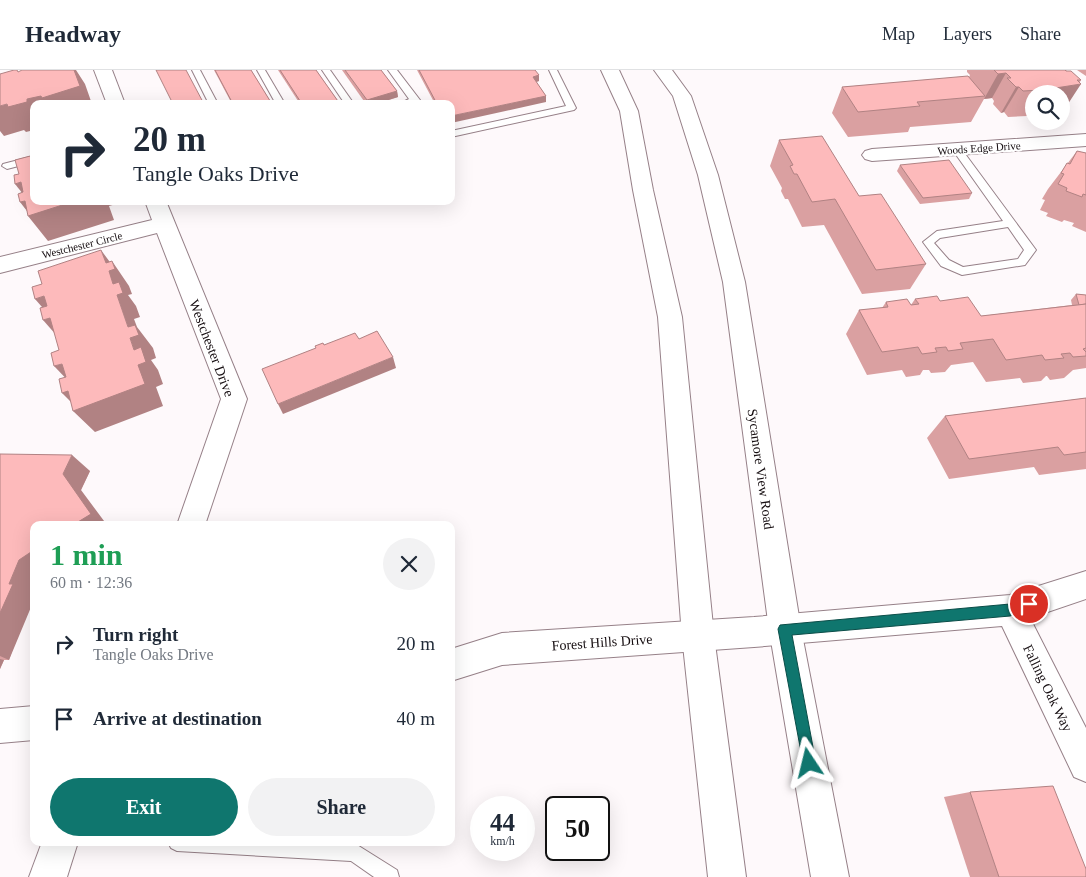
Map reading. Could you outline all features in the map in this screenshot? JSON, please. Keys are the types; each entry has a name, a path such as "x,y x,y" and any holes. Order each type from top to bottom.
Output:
{"main road":[{"path":"103,70 114,100"},
{"path":"610,70 629,111 643,190 670,317 698,636 728,877"},
{"name":"Sycamore View Road","path":"663,70 682,96 708,175 734,282 785,629 830,877"},
{"name":"Woods Edge Drive","path":"872,155 1086,140"},
{"name":"Westchester Drive","path":"157,205 234,399 192,521"},
{"name":"Westchester Circle","path":"0,266 164,224"},
{"name":"Forest Hills Drive","path":"455,664 502,649 754,632 1010,610 1086,585"},
{"name":"Falling Oak Way","path":"1010,610 1086,765"},
{"path":"0,726 30,723"},
{"path":"48,877 59,846"}],"lane":[{"path":"196,70 212,100"},
{"path":"261,70 279,100"},
{"path":"326,70 347,100"},
{"path":"392,70 414,100"},
{"path":"455,133 571,108 553,70"},
{"path":"957,149 1011,223 1030,250 1021,262 962,271 945,263 928,242 937,235 1011,223"},
{"path":"7,166 30,160"},
{"path":"248,846 354,852 390,877"}],"building":[{"path":"14,70 18,72 22,70 74,70 80,86 42,98 41,96 27,99 27,102 8,107 7,104 0,106 0,74"},
{"path":"156,70 186,70 202,100 171,100"},
{"path":"215,70 251,70 270,100 231,100"},
{"path":"280,70 316,70 337,100 299,100"},
{"path":"345,70 381,70 397,91 367,100"},
{"path":"419,70 535,70 539,75 533,77 546,96 455,115 455,100 435,100"},
{"path":"994,70 1065,70 1071,71 1081,80 1077,80 1081,84 1070,86 1025,85 1025,91 1023,91 1007,78 1011,78 1006,73 998,74"},
{"path":"968,76 985,96 917,102 920,106 858,112 842,87"},
{"path":"822,136 859,196 881,194 926,264 876,270 835,199 812,202 797,174 794,174 790,166 793,165 779,140"},
{"path":"1077,151 1086,153 1086,195 1083,194 1082,197 1066,191 1067,188 1058,184 1064,174 1061,173 1067,163 1070,164"},
{"path":"30,156 30,205 62,205 28,216 25,201 20,202 18,194 23,192 21,182 15,184 14,175 19,174 15,160"},
{"path":"949,160 972,193 923,198 900,165"},
{"path":"101,250 106,263 112,261 115,269 109,271 113,284 119,282 123,293 117,295 128,327 135,325 139,335 130,338 134,350 141,347 146,362 138,365 145,384 73,411 68,391 62,393 59,379 66,377 62,364 54,366 51,353 59,350 50,318 43,320 40,308 47,306 44,296 35,299 32,287 42,284 38,271"},
{"path":"1076,294 1086,295 1086,304 1079,305"},
{"path":"937,296 940,301 968,297 981,316 1086,304 1086,348 1083,349 1086,352 1086,356 1073,357 1070,353 1061,354 1064,358 1045,360 1042,355 1006,360 993,339 960,343 963,349 948,351 946,347 935,348 937,352 922,354 918,347 882,352 859,310 888,307 886,302 907,299 911,305 919,304 915,299"},
{"path":"377,331 393,357 278,404 262,369 316,348 315,346 323,343 324,345 355,333 359,339"},
{"path":"1086,398 1086,452 1064,455 1058,447 969,459 945,416"},
{"path":"0,454 72,455 63,474 91,514 80,521 30,521 30,553 19,560 9,584 13,584 0,613"},
{"path":"1053,786 1086,869 1086,877 999,877 970,792"}],"route":[{"path":"809,763 785,629 1010,610 1029,604"}]}
